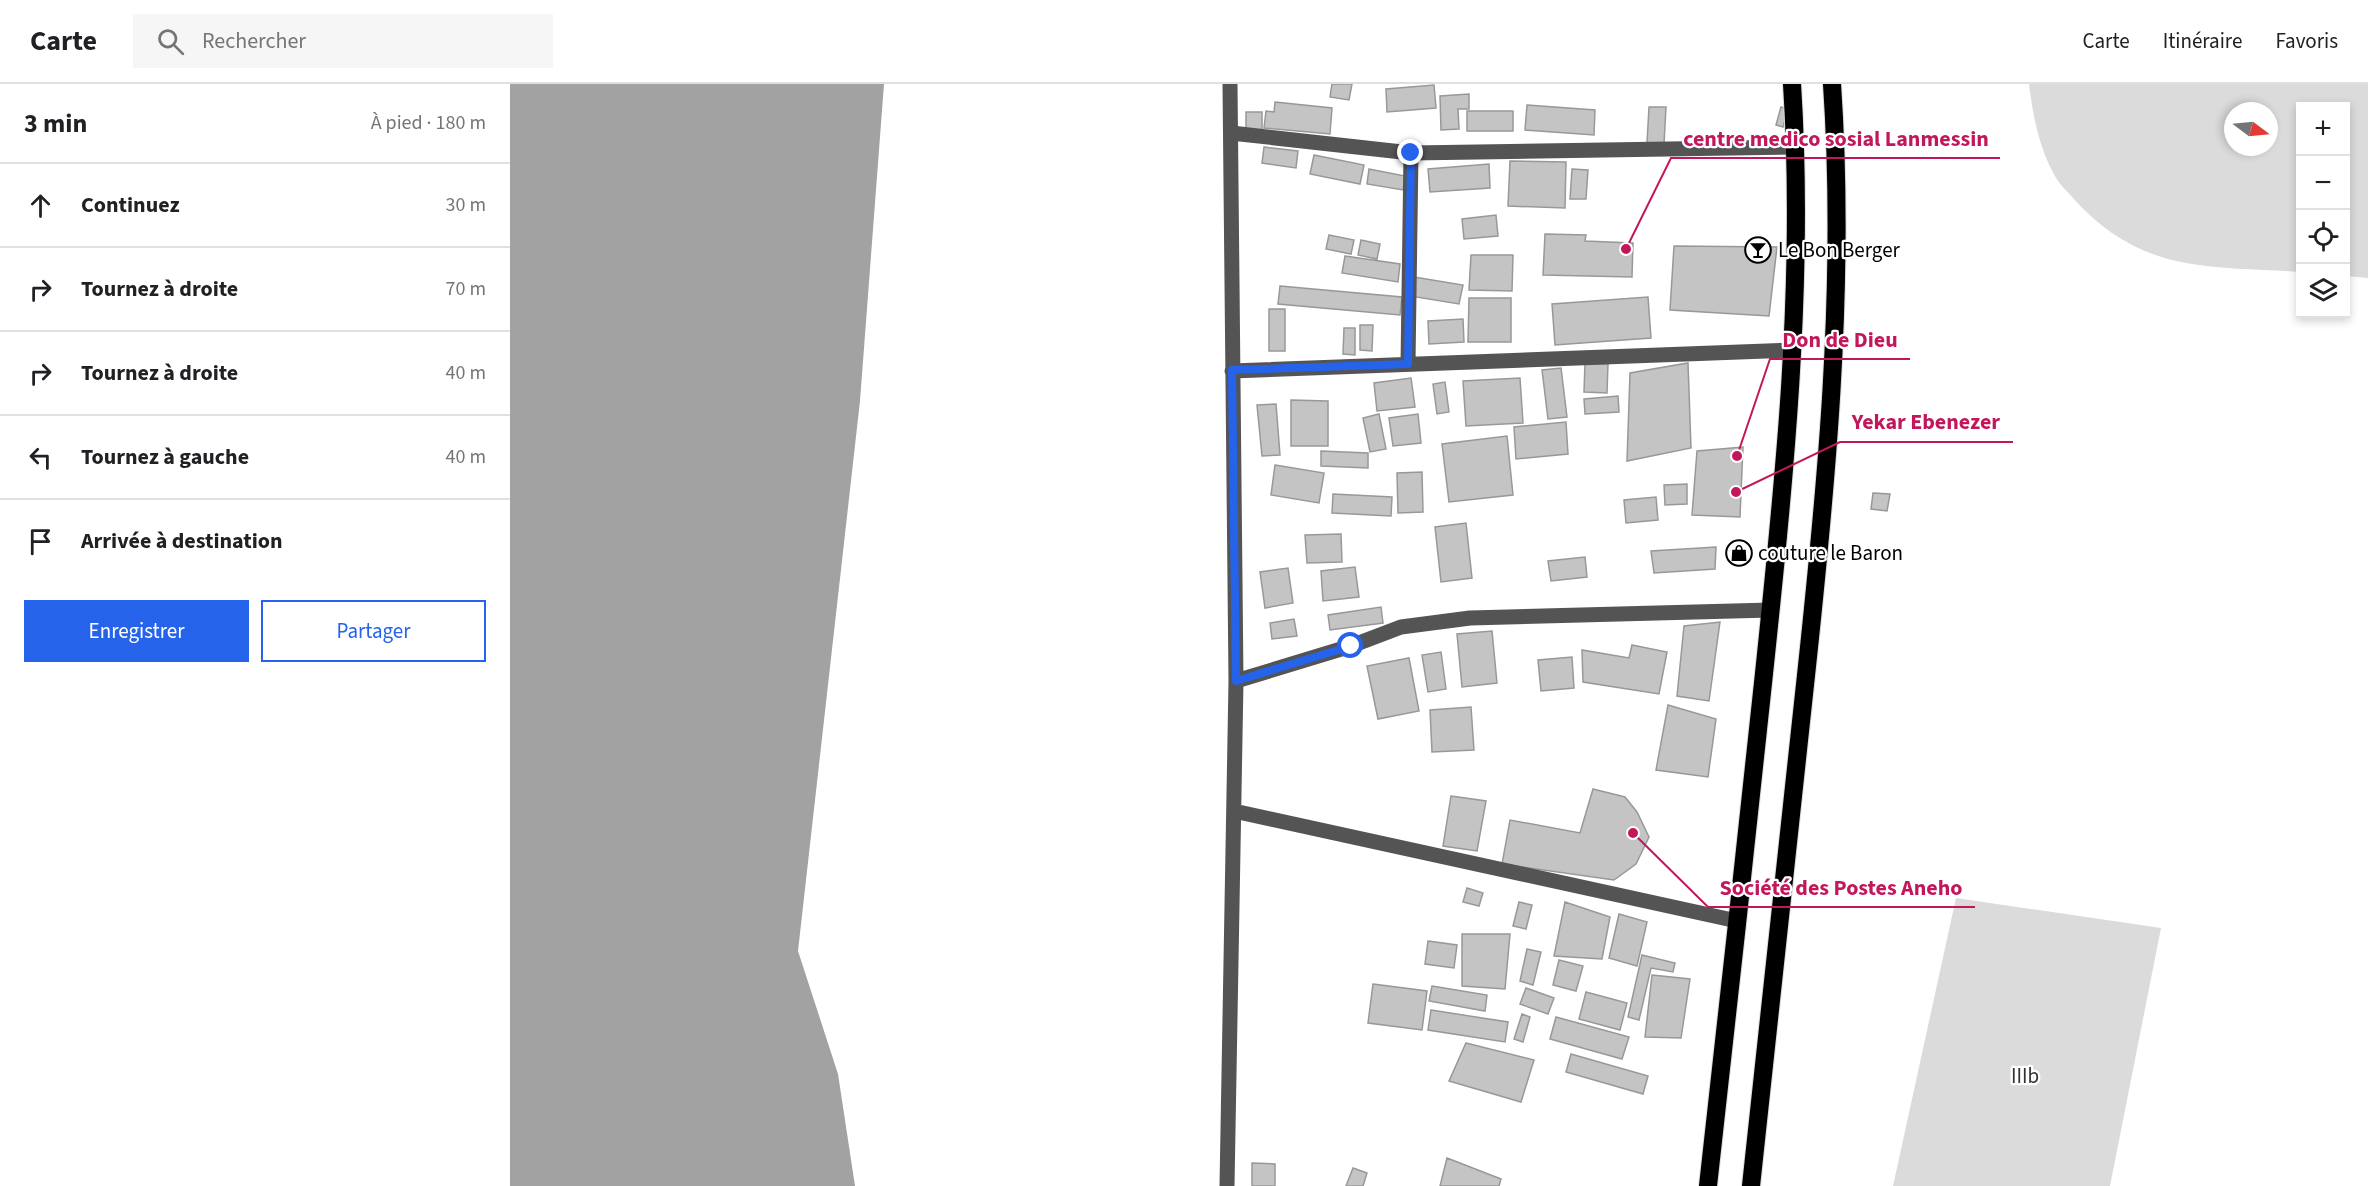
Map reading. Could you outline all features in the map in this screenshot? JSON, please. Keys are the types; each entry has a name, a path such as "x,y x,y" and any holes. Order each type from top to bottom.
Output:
{"highway":[{"path":"1708,1186 1771,610 1793,350 1797,254 1796,147 1792,84"},
{"path":"1751,1186 1815,590 1832,401 1837,205 1832,84"}],"street":[{"path":"1227,1186 1236,681 1230,84"},
{"path":"1231,133 1411,153 1796,147"},
{"path":"1408,364 1411,153"},
{"path":"1232,370 1793,350"},
{"path":"1236,681 1351,646 1401,627 1470,618 1771,610"},
{"path":"1234,811 1737,921"}],"green space":[{"path":"2029,84 2368,84 2368,278 2350,276 2350,102 2296,102 2296,272 2186,263 2153,254 2123,240 2085,210 2057,179 2049,165 2035,120"},
{"name":"IIIb","path":"1956,898 2161,928 2110,1186 1893,1186"}],"shaded area":[{"path":"510,84 884,84 860,401 798,951 838,1074 855,1186 510,1186"}],"building":[{"path":"1332,84 1352,84 1349,100 1330,97"},
{"path":"1434,85 1436,108 1387,112 1386,89"},
{"path":"1469,94 1469,109 1458,109 1459,129 1441,130 1440,96"},
{"path":"1275,102 1332,108 1330,134 1264,128 1266,111 1274,112"},
{"path":"1527,105 1595,110 1594,135 1525,130"},
{"path":"1649,107 1666,107 1664,144 1647,143"},
{"path":"1781,107 1788,109 1783,127 1776,125"},
{"path":"1467,111 1513,111 1513,131 1467,131"},
{"path":"1246,112 1262,112 1262,130 1246,130"},
{"path":"1264,147 1298,151 1296,168 1262,163"},
{"path":"1314,155 1364,165 1360,184 1310,174"},
{"path":"1510,161 1566,162 1565,208 1508,206"},
{"path":"1489,164 1490,188 1430,192 1428,169"},
{"path":"1369,169 1405,176 1403,190 1367,184"},
{"path":"1572,169 1588,170 1586,199 1570,199"},
{"path":"1496,215 1498,236 1464,239 1462,219"},
{"path":"1545,234 1586,235 1585,241 1633,243 1632,277 1543,275"},
{"path":"1329,235 1354,240 1351,254 1326,249"},
{"path":"1361,240 1380,244 1377,259 1358,255"},
{"path":"1674,246 1777,247 1769,316 1670,310"},
{"path":"1471,255 1513,255 1512,291 1469,290"},
{"path":"1345,256 1400,264 1398,282 1342,273"},
{"path":"1414,277 1463,285 1459,304 1410,296"},
{"path":"1280,286 1402,297 1400,315 1278,304"},
{"path":"1648,297 1651,338 1555,345 1552,304"},
{"path":"1469,298 1511,298 1511,342 1468,342"},
{"path":"1269,309 1285,309 1285,351 1269,351"},
{"path":"1463,319 1464,342 1429,344 1428,321"},
{"path":"1360,325 1373,325 1372,351 1360,350"},
{"path":"1344,328 1355,328 1355,355 1343,354"},
{"path":"1585,363 1608,364 1607,393 1584,392"},
{"path":"1688,363 1691,448 1627,461 1630,373"},
{"path":"1561,368 1567,417 1548,419 1542,370"},
{"path":"1411,378 1415,407 1377,411 1374,383"},
{"path":"1520,378 1523,423 1466,426 1463,381"},
{"path":"1445,382 1449,412 1437,414 1433,384"},
{"path":"1618,396 1619,412 1585,414 1584,399"},
{"path":"1291,400 1328,401 1328,446 1291,446"},
{"path":"1276,404 1280,455 1262,456 1257,405"},
{"path":"1379,414 1386,449 1370,452 1363,418"},
{"path":"1418,414 1421,443 1393,446 1389,418"},
{"path":"1566,422 1568,454 1516,459 1514,427"},
{"path":"1507,436 1513,495 1449,502 1442,444"},
{"path":"1743,447 1740,517 1692,515 1697,451"},
{"path":"1321,451 1368,453 1368,468 1321,466"},
{"path":"1275,465 1324,473 1319,503 1271,495"},
{"path":"1422,472 1423,512 1398,513 1397,473"},
{"path":"1687,484 1687,504 1665,505 1664,485"},
{"path":"1873,493 1890,494 1887,511 1871,509"},
{"path":"1333,494 1392,497 1391,516 1332,513"},
{"path":"1656,497 1658,520 1626,523 1624,500"},
{"path":"1466,523 1472,578 1441,582 1435,527"},
{"path":"1341,534 1342,562 1307,563 1305,535"},
{"path":"1716,547 1715,569 1654,573 1651,551"},
{"path":"1585,557 1587,577 1551,581 1548,561"},
{"path":"1355,567 1359,597 1323,601 1321,571"},
{"path":"1288,568 1293,603 1265,608 1260,572"},
{"path":"1381,607 1383,623 1330,630 1328,615"},
{"path":"1294,619 1297,636 1272,639 1270,623"},
{"path":"1720,622 1709,701 1677,696 1684,626"},
{"path":"1492,631 1497,683 1462,687 1457,634"},
{"path":"1632,645 1667,652 1659,694 1583,682 1582,650 1629,658"},
{"path":"1441,652 1446,689 1428,692 1422,655"},
{"path":"1572,657 1574,688 1541,691 1538,660"},
{"path":"1409,658 1419,711 1378,719 1367,666"},
{"path":"1668,705 1716,719 1708,777 1656,770"},
{"path":"1471,707 1474,750 1432,752 1430,710"},
{"path":"1593,789 1625,797 1637,812 1649,837 1636,864 1614,880 1502,864 1510,820 1580,833"},
{"path":"1451,796 1486,801 1477,851 1443,846"},
{"path":"1467,888 1483,893 1479,906 1463,902"},
{"path":"1519,902 1532,905 1526,929 1513,926"},
{"path":"1565,902 1610,917 1602,959 1554,956"},
{"path":"1619,914 1647,922 1637,966 1609,958"},
{"path":"1462,934 1510,934 1505,989 1462,986"},
{"path":"1428,941 1457,945 1454,968 1425,964"},
{"path":"1527,949 1541,952 1533,985 1520,981"},
{"path":"1642,955 1675,963 1673,972 1651,968 1639,1020 1628,1017"},
{"path":"1559,960 1583,966 1576,991 1553,985"},
{"path":"1652,975 1690,979 1681,1038 1645,1037"},
{"path":"1373,984 1427,991 1422,1030 1368,1023"},
{"path":"1432,986 1487,995 1485,1011 1429,1001"},
{"path":"1526,988 1554,998 1548,1014 1520,1004"},
{"path":"1586,992 1627,1003 1620,1030 1579,1019"},
{"path":"1431,1010 1508,1022 1505,1042 1428,1030"},
{"path":"1522,1014 1530,1017 1523,1042 1514,1039"},
{"path":"1556,1017 1629,1037 1622,1059 1550,1039"},
{"path":"1466,1043 1534,1060 1521,1102 1449,1081"},
{"path":"1571,1054 1648,1076 1643,1094 1566,1072"},
{"path":"1447,1158 1501,1179 1499,1186 1440,1186"},
{"path":"1252,1163 1275,1164 1275,1186 1252,1186"},
{"path":"1353,1168 1367,1173 1363,1186 1346,1186"}],"place":[{"name":"centre medico sosial Lanmessin","path":"1626,249"},
{"name":"Le Bon Berger","path":"1758,250"},
{"name":"Don de Dieu","path":"1737,456"},
{"name":"Yekar Ebenezer","path":"1736,492"},
{"name":"couture le Baron","path":"1739,553"},
{"name":"Société des Postes Aneho","path":"1633,833"}],"route":[{"path":"1351,646 1236,681 1232,370 1408,364 1411,153"}]}
